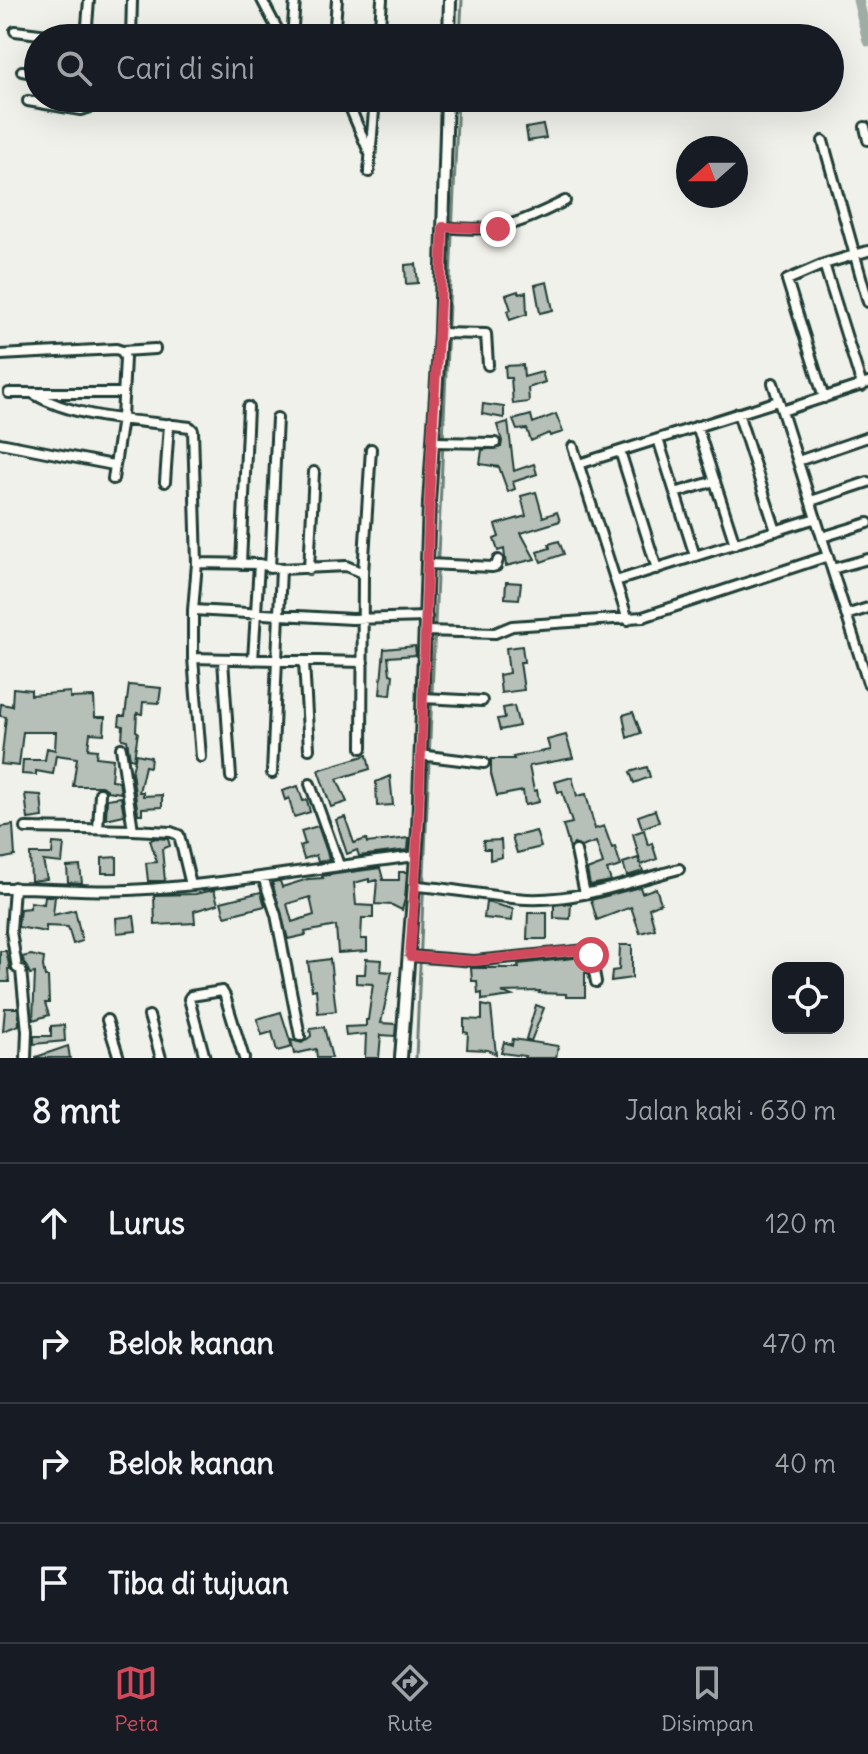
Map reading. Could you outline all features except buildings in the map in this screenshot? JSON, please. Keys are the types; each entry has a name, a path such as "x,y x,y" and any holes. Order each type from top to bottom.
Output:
{"street":[{"path":"87,24 89,0"},
{"path":"131,24 132,0"},
{"path":"262,0 275,24"},
{"path":"293,24 295,0"},
{"path":"335,24 337,0"},
{"path":"380,24 382,0"},
{"path":"449,24 450,0"},
{"path":"15,31 24,32"},
{"path":"352,112 370,156"},
{"path":"369,172 374,112"},
{"path":"401,1058 422,887 417,856 428,756 427,617 436,564 447,112"},
{"path":"865,127 868,140"},
{"path":"823,141 868,302"},
{"path":"446,228 465,230 513,226 565,201"},
{"path":"824,398 787,280 824,264 868,251"},
{"path":"782,411 865,384 824,264"},
{"path":"443,332 486,334 488,365"},
{"path":"0,355 155,349"},
{"path":"113,479 122,418 125,358 122,351"},
{"path":"773,383 846,615 863,652 868,683"},
{"path":"9,393 122,393"},
{"path":"32,393 48,402 122,418 190,427 195,435 197,563 193,658 201,757"},
{"path":"579,464 778,401"},
{"path":"241,564 248,407"},
{"path":"738,413 776,531"},
{"path":"270,568 277,418"},
{"path":"165,482 169,424"},
{"path":"697,426 735,544"},
{"path":"798,461 868,437"},
{"path":"658,439 695,556"},
{"path":"440,442 495,443"},
{"path":"0,443 113,465"},
{"path":"573,447 628,620"},
{"path":"362,748 363,573 371,449"},
{"path":"620,451 657,569"},
{"path":"309,569 314,472"},
{"path":"675,493 715,481"},
{"path":"811,501 868,482"},
{"path":"616,581 816,518"},
{"path":"822,537 868,523"},
{"path":"428,631 495,633 512,626 628,620 828,556"},
{"path":"832,569 868,559"},
{"path":"436,564 492,567 498,560"},
{"path":"197,563 259,564 281,569 346,566 363,573"},
{"path":"253,660 259,564"},
{"path":"272,773 281,569"},
{"path":"846,615 868,608"},
{"path":"193,610 279,616 427,617"},
{"path":"193,658 363,662"},
{"path":"223,660 231,777"},
{"path":"304,662 309,749"},
{"path":"426,698 482,701"},
{"path":"121,748 133,830"},
{"path":"428,756 484,763"},
{"path":"310,784 339,865"},
{"path":"98,829 100,793"},
{"path":"26,828 133,830 179,835 191,885"},
{"path":"576,851 585,894"},
{"path":"0,888 96,890 191,885 417,856"},
{"path":"422,887 529,899 585,894 679,869"},
{"path":"263,877 276,915 300,1036"},
{"path":"14,887 11,931 17,968 21,970 27,1031 26,1058"},
{"path":"413,956 474,961 586,950 591,955 596,982"},
{"path":"205,1058 189,999 217,990 225,996 244,1058"},
{"path":"149,1016 161,1058"},
{"path":"107,1020 119,1058"}],"waterway":[{"path":"461,24 462,0"},
{"path":"858,0 868,41"},
{"path":"416,1058 457,112"}],"route":[{"path":"498,229 443,227 410,956 474,961 579,950 586,950 591,955"}]}
